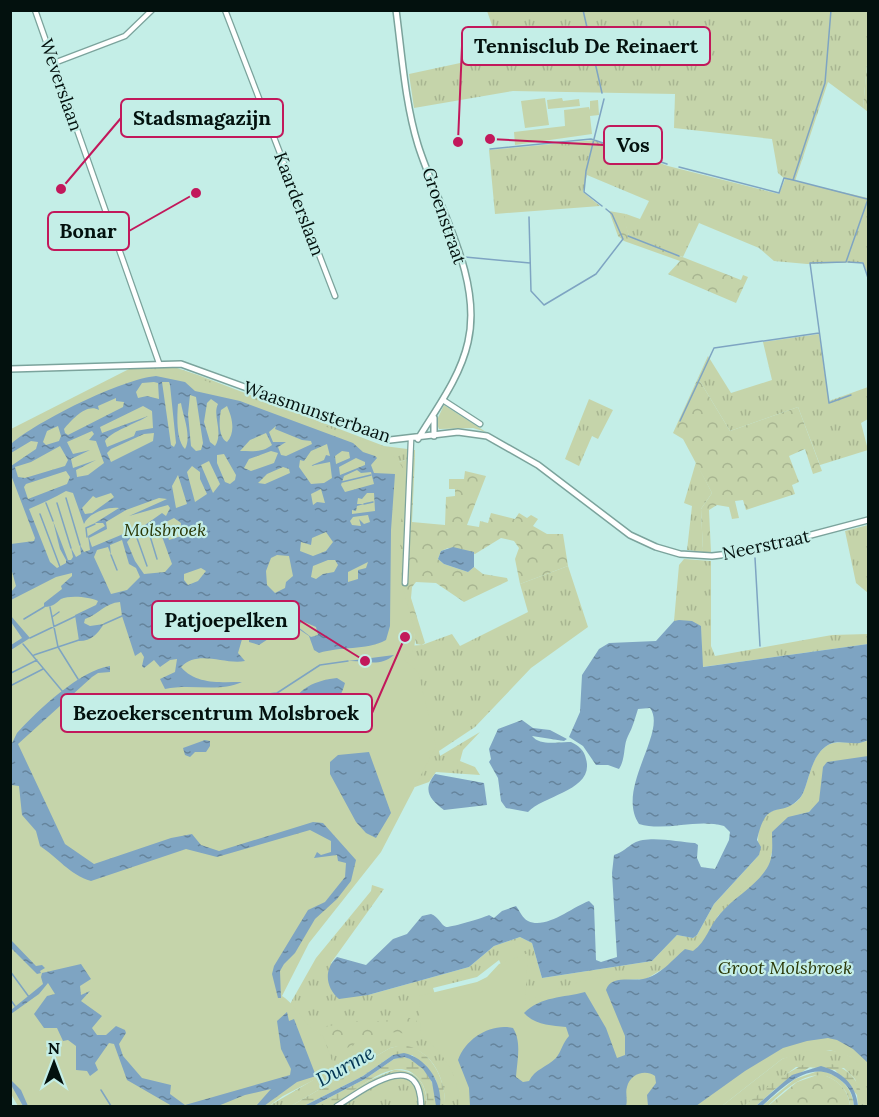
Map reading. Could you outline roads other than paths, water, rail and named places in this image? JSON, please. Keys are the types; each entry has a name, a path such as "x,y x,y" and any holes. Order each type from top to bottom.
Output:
{"street":[{"name":"Weverslaan","path":"35,10 159,363"},
{"path":"54,63 125,36 153,10"},
{"name":"Kaarderslaan","path":"225,10 335,296"},
{"name":"Groenstraat","path":"396,10 418,145 453,234 467,285 471,312 465,355 434,416 415,439"},
{"name":"Waasmunsterbaan","path":"10,369 159,363 191,367 390,440 472,433 499,441 538,465 630,535"},
{"path":"443,400 480,424"},
{"name":"Groenstraat","path":"434,416 434,436"},
{"path":"405,583 415,439"},
{"name":"Neerstraat","path":"630,535 656,547 680,554 712,556 764,549 868,520"},
{"path":"337,1107 388,1077 402,1075 415,1082 419,1090 421,1107"}],"water":[{"path":"156,376 185,382 195,391 240,401 353,443 363,452 377,458 371,465 374,473 395,474 391,530 390,626 386,640 370,646 319,653 314,650 309,636 297,628 282,630 259,645 249,642 249,632 245,629 238,653 245,661 203,658 195,659 181,667 201,680 242,682 224,687 165,689 160,679 175,672 177,659 170,660 160,667 154,660 144,668 142,666 144,657 141,652 135,656 122,616 120,602 110,604 85,619 84,623 90,626 104,624 94,636 79,641 75,615 96,605 98,601 69,597 61,599 52,606 44,607 44,603 62,589 61,586 72,576 72,573 56,577 11,600 11,592 16,586 11,568 11,544 34,541 35,538 11,475 11,466 36,449 38,442 31,441 11,453 11,444 40,424 80,402 141,379","holes":["162,382 169,382 176,443 174,447 171,445","142,383 158,383 159,399 147,396 138,398 136,392","190,395 196,397 203,443 201,450 196,451 191,446 188,414","116,398 116,401 124,402 123,407 68,435 65,433 64,429 71,421 89,409 99,410 98,406","211,399 218,404 216,414 218,435 215,446 210,442 204,422 207,403","181,403 188,438 185,449 180,440 178,404","143,406 152,411 153,428 136,431 134,436 107,447 105,441 118,431 148,416 102,433 100,427","227,406 232,420 232,434 227,442 222,436 221,410","58,426 61,436 59,441 46,445 43,442 47,431","276,426 275,429 302,440 311,441 312,444 286,456 281,455 278,447 286,442 273,442 269,432","92,431 94,434 89,440 96,441 104,463 88,475 77,477 76,470 96,460 73,468 71,459 90,450 73,454 67,442","154,433 153,441 111,462 107,453 111,449 144,434","266,433 272,445 252,451 240,451 250,440","327,444 330,456 326,455 324,460 310,466 330,462 332,478 324,483 311,484 299,467 300,460 304,461 311,451","60,446 68,460 65,466 25,478 18,477 15,467 31,462","271,451 278,453 274,463 251,471 244,468 249,459","342,451 349,452 350,458 336,464 335,456","224,454 236,475 235,480 230,484 225,482 217,463 217,455","356,458 365,462 365,465 340,475 339,467","209,461 220,484 213,493 201,465","192,466 200,472 200,479 207,494 195,502 187,472","283,467 289,469 290,473 265,484 258,483 267,474","357,470 361,473 371,472 374,484 345,492 341,485 344,476","66,471 70,477 67,484 28,499 24,487 26,484","178,475 187,504 176,508 172,486","321,489 325,503 317,502 313,505 311,494","66,491 73,493 84,524 99,511 119,508 95,523 103,523 105,526 88,536 90,550 84,552 80,545 81,554 76,557 71,548 73,557 71,560 68,560 53,521 60,549 66,560 66,563 57,568 50,562 29,509","111,493 114,497 92,513 85,514 82,508 93,496 96,498","367,493 374,493 375,511 352,514 352,510 356,511 357,506 364,504 357,504 358,498 362,499","159,498 167,499 129,516 168,505 170,508 166,516 162,513 145,525 92,547 89,538 107,529 106,522 126,510","368,515 370,522 364,524 359,519 361,526 352,525 350,521 353,517","174,518 181,523 181,536 169,540 164,523","154,529 160,531 172,564 165,572 144,574 135,561 127,542 132,536 139,538 145,535 152,536","326,532 333,542 326,551 313,556 300,551 301,542 311,545 312,538","122,540 129,564 136,568 140,577 127,590 111,594 94,557 97,550 108,547 111,555 110,545","277,555 289,556 293,576 286,582 285,588 275,593 267,585 266,571 271,558","328,560 335,560 338,565 334,572 323,574 316,579 311,577 313,566","368,562 366,568 358,570 358,579 348,582 348,572","201,568 206,571 198,581 188,585 184,580 184,574","302,621 316,627 318,635 311,637 298,627"]},
{"path":"453,547 474,552 474,567 468,572 444,564 438,559 441,551"},
{"path":"11,616 30,638 11,650 11,645 22,638 11,622"},
{"path":"674,621 692,621 701,626 703,667 868,644 868,740 858,743 833,743 822,750 813,764 800,798 786,808 775,810 765,818 757,840 761,847 759,855 714,904 697,935 693,938 677,935 652,961 542,978 532,943 520,937 494,946 469,967 368,995 339,999 331,990 328,979 330,968 337,957 366,965 393,939 407,934 422,916 431,914 444,926 449,927 489,915 494,918 502,911 516,906 528,921 543,923 589,901 594,906 596,960 601,962 617,957 612,873 614,855 634,843 647,839 695,843 698,845 697,858 701,867 715,869 729,840 730,832 724,826 703,823 649,826 639,824 633,810 633,794 652,731 654,718 650,708 638,709 626,740 623,761 619,769 608,765 596,765 583,746 569,737 580,712 582,675 599,649 609,643 656,641"},
{"path":"394,655 377,662 348,661"},
{"path":"110,666 110,672 98,673 92,677 18,744 65,844 94,864 171,838 192,834 201,845 219,851 313,822 323,823 356,860 351,881 337,899 315,919 295,953 280,971 281,998 278,998 272,974 274,966 308,910 325,902 345,877 346,863 338,861 337,855 314,858 317,852 321,855 331,852 331,841 310,830 217,857 186,849 91,881 70,870 40,846 36,831 22,815 19,786 11,785 11,745 17,733 47,703 72,683 98,669"},
{"path":"337,678 345,683 335,704 315,724 308,728 302,727 293,715 293,706 300,692 313,684"},
{"path":"522,720 533,728 550,730 567,739 564,741 532,736 540,741 571,742 579,747 585,756 587,769 583,778 576,785 528,812 506,808 501,801 498,778 489,762 491,759 489,749 498,729"},
{"path":"205,740 210,741 206,752 195,752 190,757 185,755 183,748"},
{"path":"369,752 391,813 376,838 366,833 356,822 330,774 330,762 338,755"},
{"name":"Groot Molsbroek","path":"868,756 868,1063 853,1049 828,1038 783,1048 745,1071 696,1106 648,1106 647,1095 656,1083 655,1076 643,1073 631,1079 626,1089 626,1106 470,1106 469,1088 458,1060 467,1045 480,1034 496,1028 513,1028 518,1045 516,1077 523,1082 529,1081 534,1074 558,1056 569,1036 566,1027 539,1023 524,1013 545,1000 585,992 606,1028 617,1058 625,1055 625,1036 606,990 608,985 616,980 649,977 661,971 685,949 693,951 698,947 720,914 757,881 767,868 772,855 772,832 788,817 809,812 819,801 823,767 827,762"},
{"path":"435,774 484,783 487,805 444,810 435,802 428,790"},
{"path":"11,940 36,966 42,965 45,968 40,971 41,973 37,974 11,948"},
{"path":"81,964 91,979 80,986 81,995 90,991 81,1001 102,1016 92,1028 97,1035 106,1035 116,1026 125,1030 126,1033 119,1044 123,1056 142,1078 171,1085 170,1094 185,1105 290,1075 291,1069 281,1049 277,1021 287,1012 289,1021 294,1019 316,1076 297,1082 264,1106 256,1106 271,1089 245,1095 218,1106 172,1106 127,1080 114,1044 109,1043 95,1063 98,1070 90,1076 87,1071 76,1070 76,1046 68,1040 63,1041 57,1028 44,1028 34,1014 47,996 55,994 48,983 39,994 11,1014 11,1010 43,984 42,973"},
{"path":"404,1053 420,1060 432,1073 439,1089 440,1106 436,1106 432,1082 423,1069 404,1057 394,1059 365,1079 313,1106 304,1106 363,1076 393,1055"},
{"path":"821,1066 847,1080 857,1098 858,1106 854,1106 853,1098 845,1084 828,1073 818,1071 798,1078 762,1106 756,1106 792,1075"},
{"path":"11,1080 21,1090 28,1106 23,1106 11,1085"}],"waterway":[{"path":"583,10 602,93"},
{"path":"831,10 825,83 793,180 867,199"},
{"path":"602,206 584,192 586,171 604,99"},
{"path":"490,149 591,139 667,164"},
{"path":"679,167 779,193 784,178 793,180"},
{"path":"851,395 829,403 810,263 846,262 868,199"},
{"path":"529,217 531,291 544,305 596,274 623,239 612,214 606,209"},
{"path":"628,236 679,256"},
{"path":"465,257 530,263"},
{"path":"848,262 863,263 868,278"},
{"path":"680,421 714,348 819,333"},
{"path":"342,482 371,475"},
{"path":"137,496 138,501"},
{"path":"66,498 80,545"},
{"path":"364,504 373,502"},
{"path":"46,503 53,521"},
{"path":"57,503 71,548"},
{"path":"40,514 60,567"},
{"path":"87,537 86,528 95,524"},
{"path":"150,536 157,559"},
{"path":"137,538 147,566"},
{"path":"111,555 117,570"},
{"path":"755,558 760,646"},
{"path":"24,619 44,607"},
{"path":"50,607 58,647 78,679"},
{"path":"52,617 59,612"},
{"path":"30,638 76,616"},
{"path":"104,624 122,616"},
{"path":"34,655 79,640"},
{"path":"23,644 63,692"},
{"path":"11,673 37,660"},
{"path":"219,699 277,693 320,665 348,661"},
{"path":"10,686 43,669"},
{"path":"10,971 29,997"},
{"path":"10,999 15,1006"},
{"path":"101,1090 111,1106"}],"place":[{"name":"Vos","path":"490,139"},
{"name":"Tennisclub De Reinaert","path":"458,142"},
{"name":"Stadsmagazijn","path":"61,189"},
{"name":"Bonar","path":"196,193"},
{"name":"Bezoekerscentrum Molsbroek","path":"405,637"},
{"name":"Patjoepelken","path":"365,661"}],"park label":[{"name":"Molsbroek","path":"165,530"}],"water label":[{"name":"Durme","path":"345,1066"}]}
